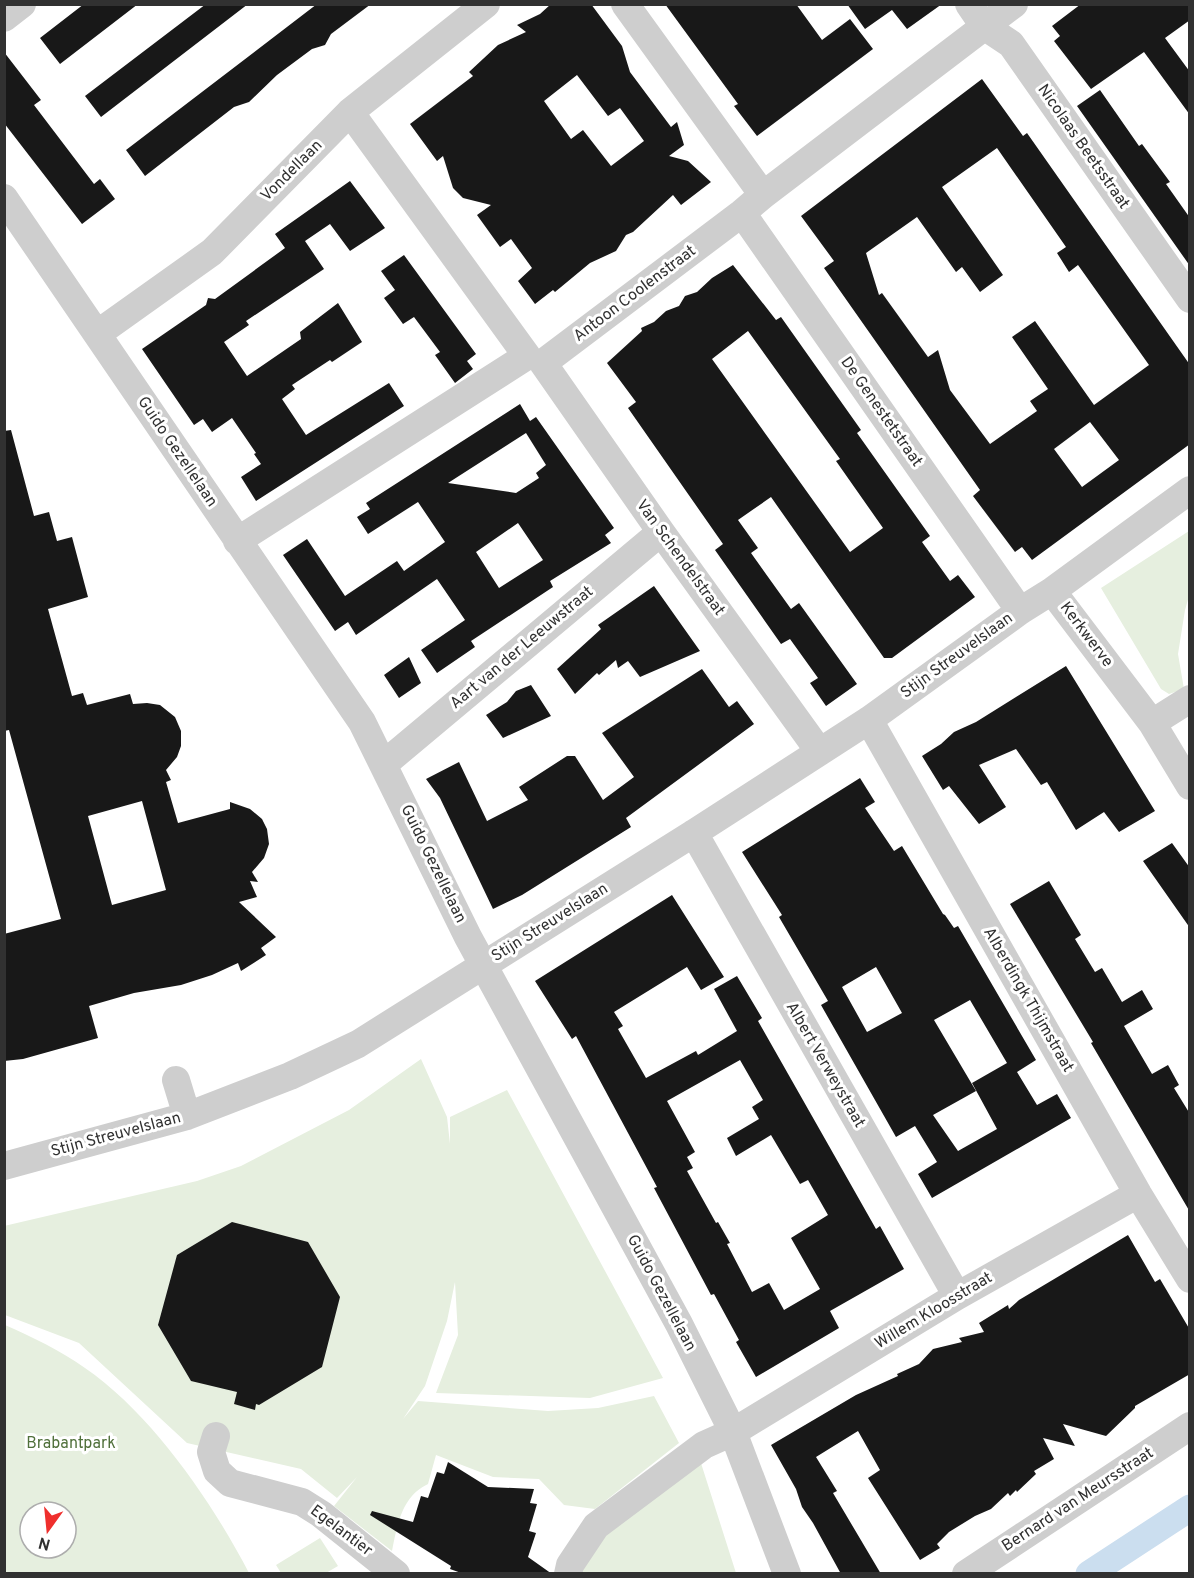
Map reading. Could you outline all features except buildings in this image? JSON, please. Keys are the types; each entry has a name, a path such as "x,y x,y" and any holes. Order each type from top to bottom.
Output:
{"street":[{"path":"4,18 22,4"},
{"name":"Vondellaan","path":"97,334 212,252 350,112 486,4"},
{"name":"De Genestetstraat","path":"625,4 753,204 1020,611"},
{"name":"Antoon Coolenstraat","path":"237,541 535,360 753,204 976,15 1014,4"},
{"name":"Nicolaas Beetsstraat","path":"976,15 1011,44 1190,299"},
{"name":"Van Schendelstraat","path":"350,112 535,360 819,751"},
{"name":"Guido Gezellelaan","path":"4,198 362,722 468,937 679,1324 733,1432 787,1574"},
{"name":"Kerkwerve","path":"1190,490 1052,591 1152,723 1190,786"},
{"name":"Aart van der Leeuwstraat","path":"384,764 661,532"},
{"name":"Stijn Streuvelslaan","path":"4,1166 187,1116 290,1076 358,1044 869,720 1020,611 1052,591"},
{"path":"1152,723 1190,699"},
{"name":"Alberdingk Thijmstraat","path":"869,720 969,870 1138,1194 1190,1279"},
{"name":"Albert Verweystraat","path":"694,833 957,1296"},
{"path":"176,1080 187,1116"},
{"name":"Willem Kloosstraat","path":"733,1432 957,1296 1138,1194"},
{"name":"Bernard van Meursstraat","path":"966,1574 1190,1426"},
{"path":"568,1574 570,1565 597,1526 704,1445 733,1432"},
{"name":"Egelantier","path":"216,1436 211,1452 217,1471 230,1483 302,1502 321,1514 396,1574"}],"green space":[{"path":"1189,531 1189,596 1178,654 1184,689 1169,694 1161,689 1101,588"},
{"path":"421,1059 447,1117 450,1144 450,1117 507,1090 663,1378 590,1398 436,1393 458,1335 455,1282 447,1321 425,1386 403,1419 418,1401 548,1411 598,1408 654,1396 679,1443 595,1509 564,1505 539,1479 493,1477 436,1455 428,1484 412,1496 402,1512 392,1551 334,1506 357,1477 337,1498 301,1469 187,1443 79,1343 5,1315 4,1226 197,1181 241,1166 349,1110"},
{"name":"Brabantpark","path":"5,1325 46,1344 75,1361 110,1387 134,1409 157,1434 199,1489 249,1573 5,1573"},
{"path":"700,1460 736,1573 573,1574 591,1544"},
{"path":"320,1538 338,1566 326,1573 281,1573 276,1565"}],"waterway":[{"path":"1089,1574 1190,1508"}]}
